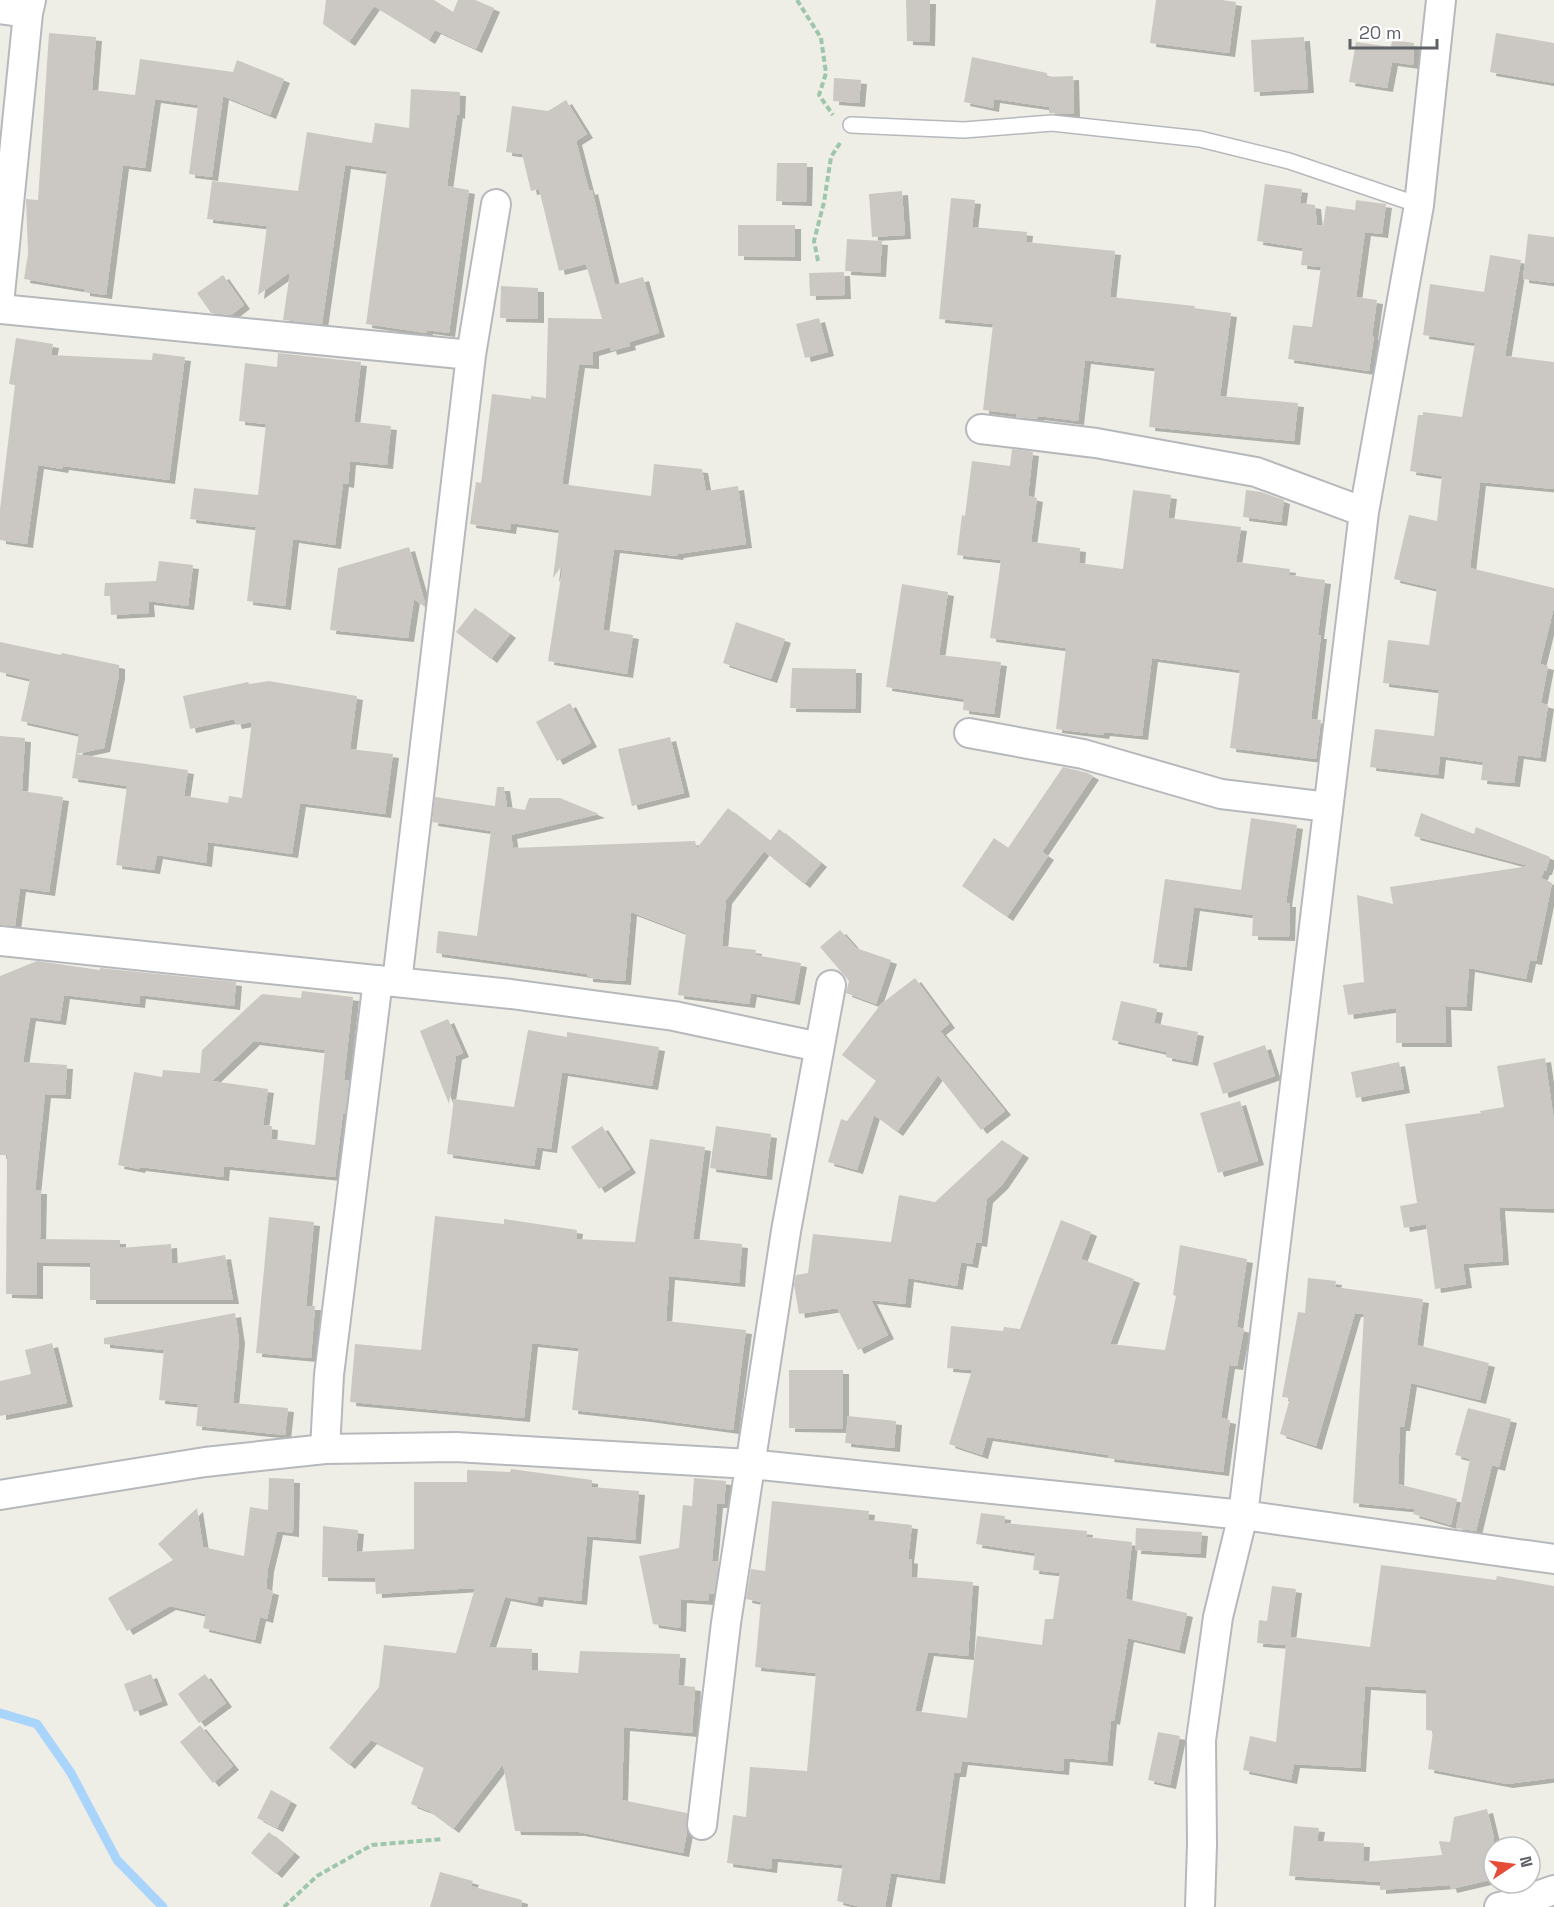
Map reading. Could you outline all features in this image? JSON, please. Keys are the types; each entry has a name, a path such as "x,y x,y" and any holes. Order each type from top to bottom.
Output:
{"street":[{"path":"1200,1907 1201,1740 1218,1617 1243,1515 1364,512 1419,205 1441,0"},
{"path":"0,9 29,7 0,294"},
{"path":"325,1449 329,1375 387,981 471,355 496,204"},
{"path":"0,309 471,355"},
{"path":"981,429 1096,443 1256,472 1364,512"},
{"path":"969,733 1083,754 1221,794 1328,807"},
{"path":"0,941 511,994 674,1016 819,1047"},
{"path":"702,1825 726,1623 750,1464 786,1231 831,986"},
{"path":"0,1495 206,1462 325,1449 456,1447 750,1464 1243,1515 1554,1559"},
{"path":"1499,1907 1554,1890"}],"lane":[{"path":"851,125 963,130 1052,123 1200,139 1289,161 1419,205"}],"path":[{"path":"797,0 821,38 826,73 819,95 832,114 851,125 831,158 824,202 814,241 818,261"},
{"path":"284,1907 317,1876 372,1845 443,1839"}],"building":[{"path":"326,0 434,0 453,12 458,0 475,0 494,8 476,49 435,30 429,40 374,6 349,42 323,24"},
{"path":"906,0 930,0 929,42 907,41"},
{"path":"1156,0 1236,2 1229,53 1150,43"},
{"path":"49,33 96,37 92,90 135,95 140,59 233,72 237,60 284,79 270,115 223,96 212,177 189,174 198,105 155,99 145,168 123,165 106,295 24,279 28,254 26,199 38,200"},
{"path":"1496,33 1554,43 1554,83 1490,72"},
{"path":"1304,37 1308,89 1254,92 1251,40"},
{"path":"1392,40 1414,43 1413,65 1392,62 1387,88 1349,82 1356,42 1391,47"},
{"path":"972,57 1047,73 1047,77 1073,76 1074,114 1049,113 1049,107 994,99 993,108 964,102"},
{"path":"834,78 861,80 859,103 833,101"},
{"path":"411,89 460,92 459,115 457,114 447,186 469,190 449,333 427,330 426,333 366,324 387,171 345,165 322,324 283,320 290,272 258,295 267,226 207,219 212,181 298,191 307,132 372,143 375,123 409,128"},
{"path":"566,100 587,134 576,141 589,191 592,190 615,285 643,277 659,333 629,342 630,346 611,351 610,347 593,352 593,365 579,364 562,484 651,496 654,464 702,469 706,491 738,486 746,544 677,556 614,549 603,630 633,635 627,674 548,661 563,564 553,578 559,530 511,523 510,530 470,524 476,482 481,483 492,394 531,399 531,396 546,398 548,318 602,319 586,264 559,271 539,189 531,191 522,154 506,152 512,106 548,111"},
{"path":"777,163 807,163 806,202 776,201"},
{"path":"1265,184 1302,189 1300,203 1315,205 1317,225 1323,226 1326,206 1355,210 1356,200 1386,204 1382,234 1365,232 1356,297 1377,300 1369,371 1288,359 1293,325 1312,327 1321,267 1301,265 1303,248 1257,241"},
{"path":"902,191 905,235 872,237 869,194"},
{"path":"951,198 975,200 972,227 1027,232 1026,242 1115,251 1110,297 1195,306 1194,308 1231,313 1220,396 1298,403 1294,441 1149,427 1155,368 1085,360 1078,421 1038,416 1037,419 1016,417 1017,414 983,410 993,324 939,319"},
{"path":"738,225 795,225 795,257 738,256"},
{"path":"1528,234 1554,237 1554,283 1523,279"},
{"path":"847,239 882,241 880,273 845,271"},
{"path":"1490,255 1521,260 1505,356 1554,362 1554,489 1480,482 1470,568 1554,588 1554,607 1540,664 1548,666 1541,703 1548,705 1540,758 1518,755 1514,783 1481,780 1483,762 1440,756 1438,775 1370,767 1375,729 1434,736 1439,690 1383,683 1388,640 1429,645 1437,589 1394,579 1409,515 1437,521 1442,476 1410,471 1418,415 1423,415 1423,412 1462,417 1475,343 1423,335 1430,284 1484,292"},
{"path":"844,272 845,295 810,296 809,273"},
{"path":"223,275 244,305 231,315 211,313 197,293"},
{"path":"501,286 538,288 538,319 500,318"},
{"path":"819,318 828,352 805,358 796,324"},
{"path":"16,338 53,344 51,355 152,360 153,353 185,357 169,480 63,466 62,469 38,465 27,544 0,540 0,509 15,385 9,384"},
{"path":"278,353 361,362 354,422 391,426 387,465 350,461 348,484 343,483 335,545 293,539 285,606 247,601 256,527 190,519 194,488 258,495 266,424 239,421 245,363 277,367"},
{"path":"1012,449 1033,452 1028,496 1037,498 1031,542 1080,548 1079,563 1123,569 1133,490 1171,495 1168,518 1241,527 1236,562 1290,569 1289,575 1325,580 1311,719 1321,720 1316,759 1230,748 1240,670 1152,658 1142,736 1104,732 1103,735 1056,729 1066,648 990,638 1001,560 957,555 972,461 1010,466"},
{"path":"1246,490 1261,492 1284,500 1281,522 1243,517"},
{"path":"409,547 425,607 414,599 408,638 330,630 338,568"},
{"path":"159,561 193,565 188,606 148,601 149,613 111,615 110,596 104,596 105,583 156,581"},
{"path":"902,584 948,592 939,655 1001,662 994,714 963,710 964,699 886,687"},
{"path":"475,608 510,634 491,659 456,632"},
{"path":"736,622 785,639 771,679 723,663"},
{"path":"0,642 119,665 104,748 76,754 188,770 184,796 228,803 229,796 242,798 252,722 236,725 234,719 190,729 183,696 248,682 249,684 269,681 357,696 350,749 393,754 385,814 300,803 292,854 208,842 206,863 157,855 154,870 116,865 127,786 72,778 79,734 21,721 30,679 0,672"},
{"path":"792,668 856,669 855,709 790,708"},
{"path":"570,703 591,743 557,761 536,722"},
{"path":"0,736 25,738 22,791 63,797 49,892 20,888 15,926 0,925"},
{"path":"670,737 684,793 632,806 618,749"},
{"path":"1063,767 1093,776 1042,852 1048,856 1007,917 962,886 994,838 1008,848"},
{"path":"497,787 504,787 507,807 525,810 529,798 560,798 599,814 511,835 513,848 695,841 697,848 728,808 770,841 779,829 821,863 804,884 764,851 726,900 722,946 756,950 755,955 801,963 794,1001 751,993 749,1004 678,995 686,933 631,912 625,981 587,978 587,974 436,953 438,931 477,936 491,831 432,822 435,797 495,806"},
{"path":"1421,813 1474,834 1476,827 1550,857 1546,871 1541,878 1552,883 1536,961 1530,960 1526,979 1469,968 1466,1007 1445,1006 1446,1043 1396,1043 1396,1008 1348,1015 1343,985 1364,982 1357,895 1393,904 1390,887 1529,866 1414,836"},
{"path":"1251,818 1297,825 1286,903 1290,903 1289,937 1252,936 1253,915 1194,907 1186,967 1153,963 1165,879 1241,890"},
{"path":"840,930 856,948 891,960 876,1004 846,993 849,981 820,947"},
{"path":"37,961 100,970 100,968 236,982 234,1006 140,995 139,1004 64,995 60,1021 30,1017 23,1062 67,1065 65,1095 45,1094 35,1190 41,1190 40,1239 120,1240 120,1248 171,1244 172,1264 225,1255 233,1300 90,1300 90,1263 37,1262 37,1295 6,1294 7,1155 0,1155 0,976"},
{"path":"915,978 949,1024 940,1031 1005,1111 981,1130 938,1075 897,1132 874,1115 857,1170 828,1162 841,1119 847,1121 876,1081 842,1055 881,1004"},
{"path":"302,991 353,997 344,1080 349,1080 335,1177 224,1166 223,1177 118,1165 134,1072 162,1077 163,1070 200,1073 202,1050 262,994 301,998","holes":["254,1041 325,1050 315,1145 271,1139 272,1126 263,1125 268,1089 212,1081"]},
{"path":"1121,1001 1157,1009 1154,1023 1198,1032 1192,1062 1166,1057 1166,1052 1112,1040"},
{"path":"448,1019 463,1053 456,1056 449,1104 420,1031"},
{"path":"528,1030 567,1037 567,1032 659,1047 652,1086 562,1072 551,1149 537,1147 534,1166 447,1154 454,1099 514,1107"},
{"path":"1265,1045 1275,1076 1223,1094 1213,1063"},
{"path":"1545,1058 1554,1121 1554,1209 1499,1207 1503,1261 1463,1264 1466,1284 1435,1289 1426,1224 1404,1228 1400,1206 1417,1203 1405,1124 1481,1113 1480,1111 1504,1107 1497,1066"},
{"path":"1399,1062 1404,1089 1356,1098 1351,1072"},
{"path":"1240,1101 1258,1161 1218,1173 1200,1113"},
{"path":"602,1126 630,1169 599,1189 571,1147"},
{"path":"716,1126 771,1134 766,1176 710,1168"},
{"path":"650,1139 705,1147 693,1239 742,1244 739,1283 669,1276 666,1321 746,1330 733,1430 572,1410 579,1348 532,1343 524,1418 350,1402 355,1344 421,1350 435,1216 504,1224 504,1219 577,1230 576,1239 635,1242"},
{"path":"1002,1140 1023,1154 1002,1185 987,1199 981,1243 976,1242 972,1264 961,1262 957,1286 908,1278 905,1304 871,1300 888,1335 858,1350 837,1308 799,1314 794,1285 796,1275 808,1273 813,1234 891,1242 899,1195 935,1202"},
{"path":"269,1217 314,1222 306,1306 315,1306 311,1358 256,1353"},
{"path":"1061,1220 1091,1232 1081,1259 1134,1279 1110,1344 1165,1350 1176,1296 1173,1295 1180,1245 1247,1259 1237,1327 1244,1329 1237,1366 1229,1365 1221,1418 1230,1420 1223,1472 1108,1458 1109,1455 987,1437 982,1455 949,1444 972,1370 947,1368 951,1326 1003,1331 1004,1327 1020,1329"},
{"path":"1308,1278 1336,1281 1335,1287 1423,1299 1417,1345 1489,1363 1480,1400 1411,1383 1404,1427 1400,1427 1398,1484 1457,1499 1451,1525 1413,1514 1415,1509 1353,1503 1364,1314 1355,1313 1316,1446 1280,1434 1290,1398 1282,1397 1298,1312 1305,1313"},
{"path":"235,1313 239,1340 233,1403 288,1408 285,1435 196,1426 198,1404 159,1400 164,1350 104,1344 104,1338"},
{"path":"52,1343 67,1403 0,1416 0,1381 31,1374 25,1350"},
{"path":"789,1370 843,1370 843,1429 789,1428"},
{"path":"1468,1408 1511,1419 1499,1467 1492,1465 1476,1531 1456,1528 1470,1459 1455,1455"},
{"path":"848,1416 896,1421 894,1448 845,1443"},
{"path":"511,1469 592,1480 592,1487 639,1491 635,1540 587,1536 581,1601 538,1596 537,1603 505,1597 489,1647 532,1649 532,1670 578,1673 580,1651 680,1654 678,1685 695,1687 692,1733 624,1727 622,1800 687,1813 687,1832 683,1853 579,1832 515,1831 503,1764 453,1829 429,1811 411,1804 424,1767 371,1740 349,1765 329,1748 379,1687 384,1645 456,1653 475,1588 376,1594 375,1578 322,1577 323,1526 358,1530 356,1552 414,1549 414,1482 467,1482 467,1470 510,1472"},
{"path":"269,1478 294,1479 293,1533 277,1531 268,1568 266,1589 273,1591 267,1619 260,1617 255,1640 203,1628 206,1614 170,1606 127,1631 108,1598 173,1560 158,1544 197,1508 203,1547 244,1556 250,1507 268,1510"},
{"path":"694,1478 726,1481 724,1504 717,1504 712,1561 719,1562 714,1594 709,1593 708,1601 681,1599 680,1628 653,1624 639,1556 679,1548 683,1505 692,1506"},
{"path":"772,1501 869,1511 868,1520 912,1525 908,1559 912,1560 911,1577 973,1582 968,1656 928,1652 915,1711 967,1718 977,1636 1042,1645 1045,1619 1053,1619 1060,1573 1033,1570 1035,1553 976,1544 981,1513 1005,1516 1004,1523 1087,1531 1086,1537 1132,1542 1126,1599 1187,1613 1179,1650 1128,1638 1114,1721 1111,1720 1107,1762 1064,1758 1063,1771 962,1761 960,1773 954,1773 939,1880 891,1873 885,1907 861,1907 837,1901 843,1865 772,1858 771,1869 727,1863 733,1815 746,1817 750,1767 807,1771 816,1673 755,1667 761,1602 746,1599 751,1569 765,1571"},
{"path":"1136,1528 1202,1532 1200,1554 1135,1550"},
{"path":"1381,1565 1496,1580 1497,1576 1554,1586 1554,1778 1507,1784 1428,1769 1433,1731 1426,1730 1426,1690 1365,1686 1360,1768 1294,1764 1291,1780 1243,1770 1250,1736 1276,1742 1286,1645 1257,1643 1259,1620 1267,1621 1272,1586 1296,1589 1290,1637 1370,1647"},
{"path":"151,1674 162,1701 134,1712 124,1684"},
{"path":"205,1674 226,1703 199,1723 178,1694"},
{"path":"200,1725 233,1766 213,1783 180,1742"},
{"path":"1158,1732 1180,1736 1170,1785 1148,1780"},
{"path":"271,1790 291,1801 277,1828 257,1818"},
{"path":"1487,1809 1493,1835 1482,1835 1482,1882 1451,1889 1450,1885 1380,1890 1380,1882 1289,1876 1294,1826 1319,1828 1317,1841 1364,1843 1363,1862 1442,1855 1439,1841 1450,1842 1454,1817"},
{"path":"269,1832 294,1853 276,1874 251,1853"},
{"path":"440,1872 473,1881 471,1886 522,1900 521,1907 430,1907"}],"waterway":[{"path":"0,1713 37,1724 71,1773 117,1860 163,1907"}]}
